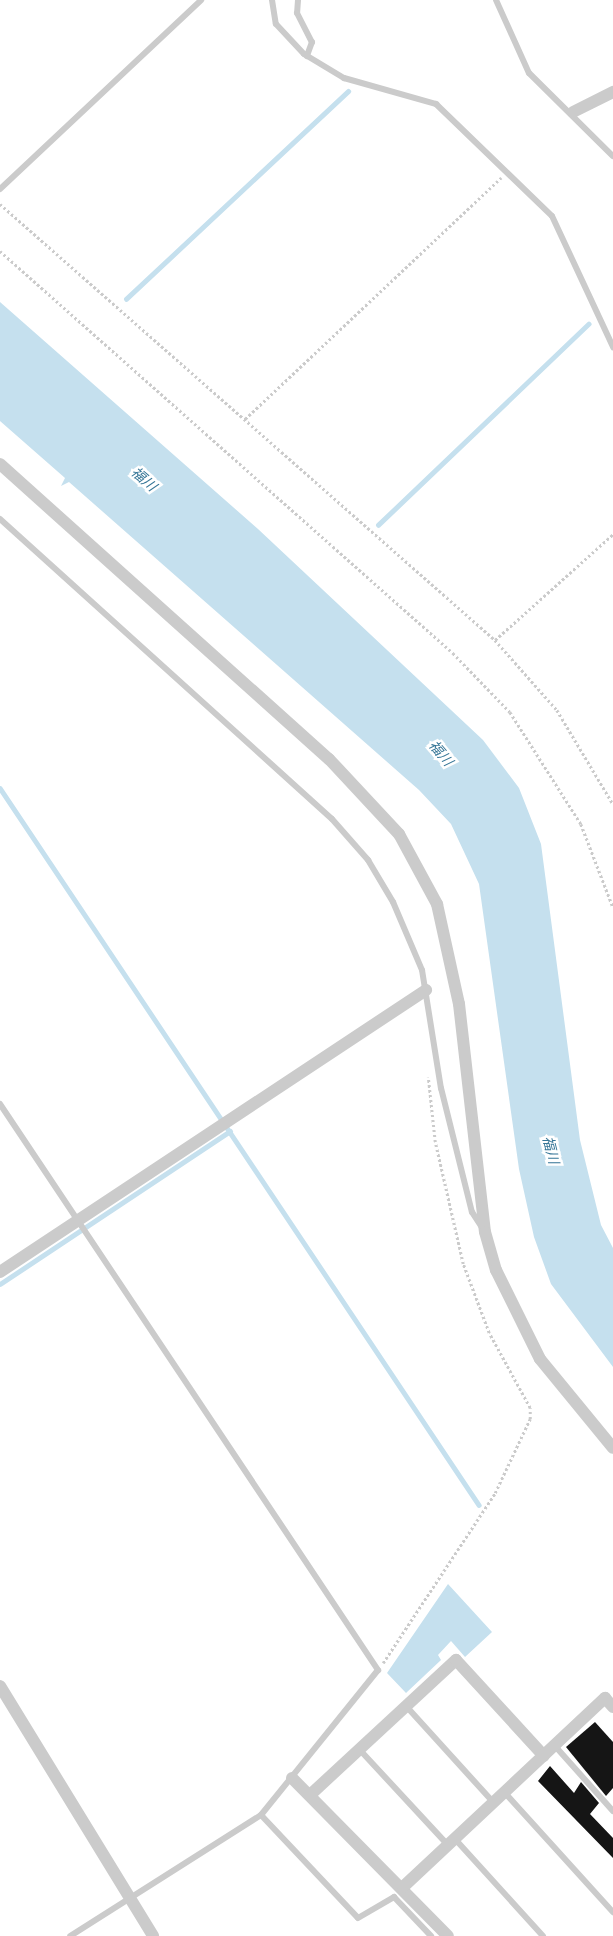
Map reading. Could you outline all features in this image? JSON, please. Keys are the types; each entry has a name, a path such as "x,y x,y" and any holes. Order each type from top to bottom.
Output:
{"street":[{"path":"573,112 613,92"},
{"path":"0,464 329,759 399,834 439,913 458,1004 485,1232 504,1292 540,1359 613,1448"},
{"path":"0,1272 78,1218 426,990"},
{"path":"310,1795 456,1660 544,1756"},
{"path":"0,1686 153,1936"},
{"path":"403,1888 605,1698 613,1707"},
{"path":"292,1778 310,1795 382,1874 403,1888 448,1936"}],"lane":[{"path":"0,189 201,0"},
{"path":"272,0 276,24 307,56 344,78 429,99 508,172 552,216 613,348"},
{"path":"298,0 297,14 312,42 307,56"},
{"path":"496,0 529,73 573,112 613,156"},
{"path":"0,519 356,845 392,902 426,990 439,1076 458,1160 472,1212 485,1232"},
{"path":"0,1104 78,1218 378,1670 261,1815 70,1936"},
{"path":"406,1706 494,1803"},
{"path":"555,1746 613,1811"},
{"path":"359,1749 543,1936"},
{"path":"505,1793 613,1912"},
{"path":"261,1815 358,1918 394,1897 431,1936"}],"path":[{"path":"245,420 508,172"},
{"path":"0,204 494,640 556,710 613,804"},
{"path":"0,252 453,653 510,712 581,824 613,907"},
{"path":"494,640 613,534"},
{"path":"378,1670 495,1493 530,1419 530,1408 489,1333 463,1264 429,1108 429,1068"}],"water":[{"name":"福川","path":"0,302 258,529 483,740 519,788 541,844 580,1140 601,1225 613,1248 613,1367 551,1284 534,1237 519,1169 479,884 451,824 419,790 69,482 61,486 65,478 0,421"},
{"path":"448,1584 492,1632 465,1657 451,1641 438,1655 441,1660 406,1693 387,1673"}],"building":[{"path":"595,1722 613,1742 613,1788 606,1796 566,1747"},
{"path":"550,1766 574,1793 581,1782 599,1803 590,1814 613,1838 613,1858 538,1781"}],"waterway":[{"path":"126,299 348,91"},
{"path":"378,525 588,324"},
{"path":"0,788 479,1505"},
{"path":"0,1284 230,1131"}]}
